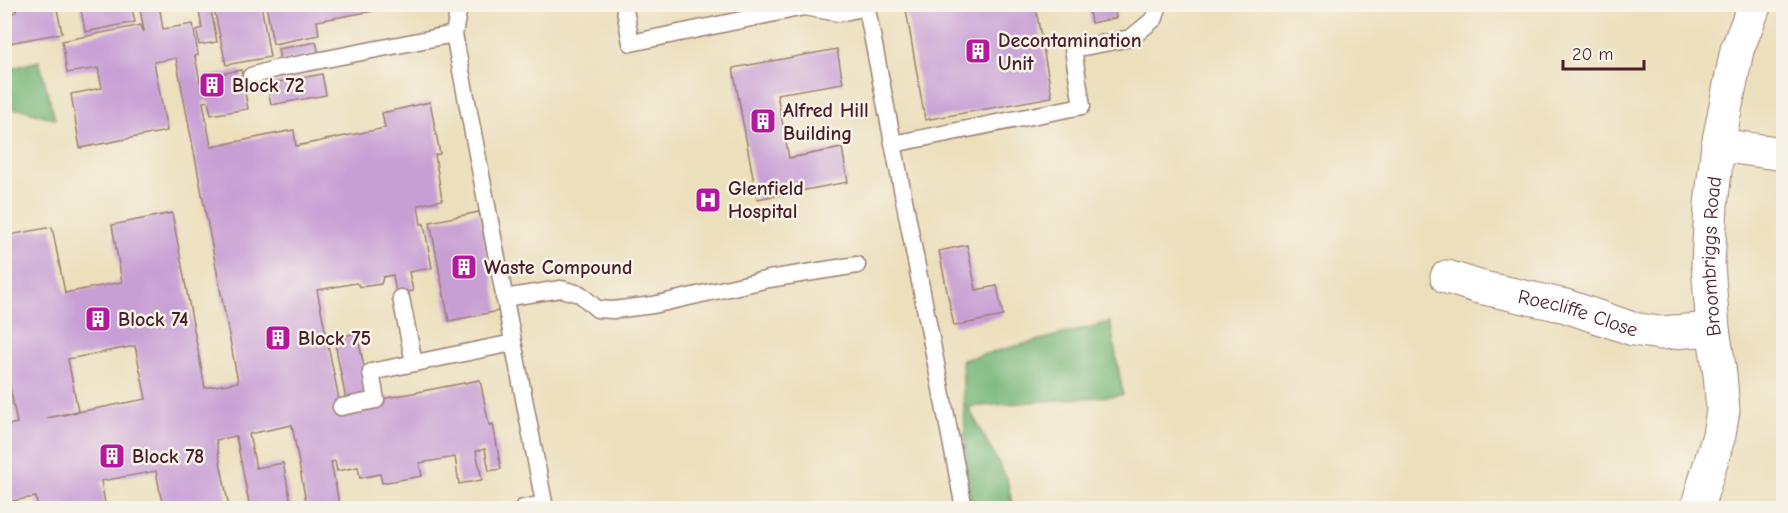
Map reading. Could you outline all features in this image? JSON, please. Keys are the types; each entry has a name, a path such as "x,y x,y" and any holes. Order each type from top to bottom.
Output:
{"street":[{"name":"Broombriggs Road","path":"1697,508 1719,435 1723,410 1708,266 1711,205 1718,145 1737,50 1755,4"},
{"path":"1718,145 1784,154"},
{"name":"Roecliffe Close","path":"1448,277 1479,287 1566,306 1633,329 1660,333 1713,329"}],"lane":[{"path":"464,4 458,12 454,34 544,506 523,508"},
{"path":"624,4 631,43 804,7 838,13 867,6 964,508"},
{"path":"893,144 1082,106 1073,49 1131,38 1155,18 1159,4"},
{"path":"250,76 275,69 454,34"},
{"path":"504,298 561,289 580,294 597,309 613,310 653,305 769,279 857,265"},
{"path":"402,298 414,363"},
{"path":"340,407 376,400 371,372 513,343"}],"green space":[{"path":"39,61 55,119 22,109 5,109 5,70"},
{"path":"1110,322 1123,395 968,407 1007,479 1013,508 973,508 967,483 962,360"}],"building":[{"path":"15,4 56,4 62,33 9,43 4,14 16,12"},
{"path":"80,4 131,4 135,22 85,32"},
{"path":"139,4 159,4 163,29 193,24 198,55 195,56 200,82 205,81 204,77 241,70 248,109 211,115 208,101 203,102 211,147 294,130 296,146 385,128 382,113 430,102 440,154 435,155 442,200 418,205 432,268 409,272 413,291 396,294 393,275 383,277 381,284 361,287 356,283 317,290 342,414 376,400 480,380 489,425 493,424 501,469 489,471 485,449 476,451 482,480 459,484 455,457 419,463 422,476 382,483 380,474 360,478 358,467 337,471 335,461 331,462 340,508 307,508 292,425 249,434 256,468 283,463 292,508 250,508 236,436 216,440 229,508 163,508 156,471 101,481 106,508 38,508 36,497 4,502 4,426 17,423 8,378 4,379 4,236 52,227 65,293 122,282 112,225 172,213 205,388 238,382 176,58 154,62 167,131 80,148 71,94 102,88 98,68 67,73 62,41 141,25 144,31","holes":["135,346 146,399 47,418 78,411 68,359"]},
{"path":"213,4 261,4 270,57 226,65"},
{"path":"266,4 400,4 400,6 317,21 319,35 273,44"},
{"name":"Decontamination Unit","path":"905,4 1035,4 1052,97 925,120"},
{"path":"1088,4 1114,4 1116,18 1091,23"},
{"path":"198,5 210,5 217,42 199,45 197,30 202,28"},
{"path":"316,42 319,54 280,61 278,49"},
{"name":"Alfred Hill Building","path":"837,49 843,83 777,94 789,158 842,148 848,182 757,199 733,68"},
{"path":"322,74 326,95 271,105 267,84"},
{"name":"Waste Compound","path":"479,212 499,311 449,321 430,222"},
{"path":"967,245 976,290 997,286 1003,316 954,326 939,251"},
{"path":"357,333 370,396 346,400 334,338"}],"place":[{"name":"Decontamination Unit","path":"978,51"},
{"name":"Block 72","path":"212,85"},
{"name":"Alfred Hill Building","path":"763,121"},
{"name":"Glenfield Hospital","path":"708,200"},
{"name":"Waste Compound","path":"464,267"},
{"name":"Block 74","path":"98,319"},
{"name":"Block 75","path":"278,338"},
{"name":"Block 78","path":"112,456"}]}
